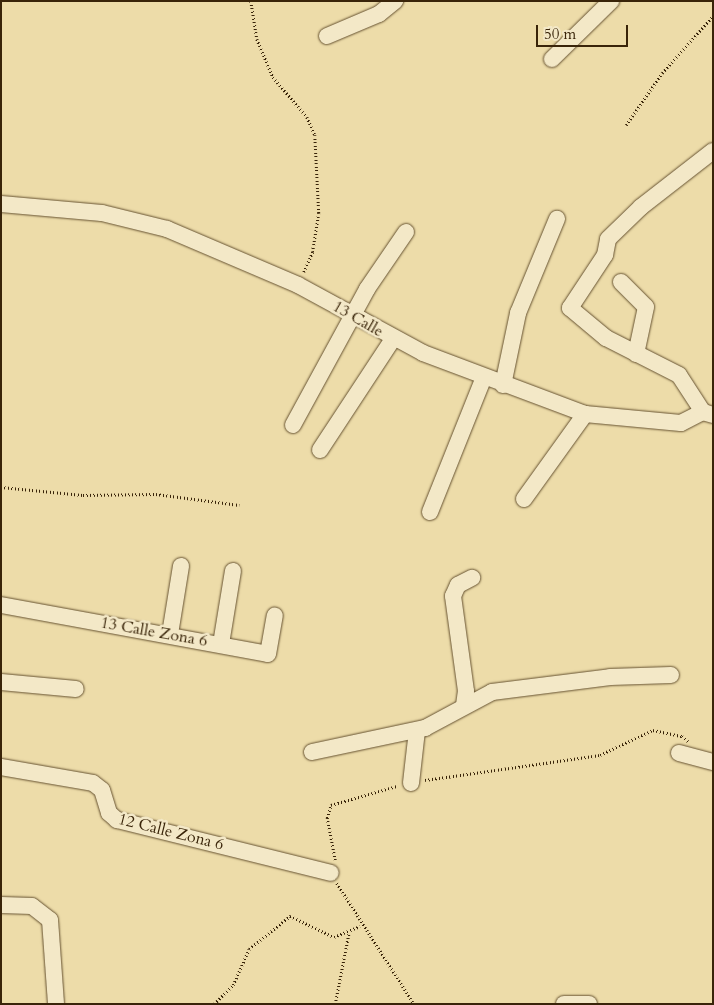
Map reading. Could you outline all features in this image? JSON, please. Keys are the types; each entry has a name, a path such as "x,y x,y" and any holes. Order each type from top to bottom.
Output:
{"street":[{"path":"327,36 395,1"},
{"path":"552,59 611,1"},
{"path":"708,414 680,375 636,354 586,323 571,304 605,256 608,239 641,207 713,151"},
{"name":"13 Calle","path":"1,204 139,220 205,243 298,285 393,339 503,384 585,414 681,423 708,414"},
{"path":"503,384 518,313 557,219"},
{"path":"292,425 355,317 367,289 406,232"},
{"path":"621,282 646,308 636,354"},
{"path":"320,450 393,339"},
{"path":"430,512 484,376"},
{"path":"524,499 585,414"},
{"path":"170,634 181,566"},
{"path":"221,644 233,571"},
{"path":"464,705 466,691 452,596 458,586 472,578"},
{"name":"13 Calle Zona 6","path":"1,605 170,634 268,654 275,616"},
{"path":"312,752 417,730 492,692 610,677 671,675"},
{"path":"1,682 76,689"},
{"path":"411,783 417,730"},
{"path":"679,754 713,762"},
{"name":"12 Calle Zona 6","path":"1,767 93,783 102,790 109,813 117,820 331,873"},
{"path":"1,905 32,906 50,920 56,1004"},
{"path":"564,1004 590,1004"}],"path":[{"path":"251,1 258,39 273,77 307,117 315,135 319,213 313,252 298,285"},
{"path":"626,125 662,73 713,16"},
{"path":"1,487 83,495 156,494 239,505"},
{"path":"414,1004 360,926 331,873 335,857 326,818 331,805 411,783 600,755 654,730 689,740 689,746 679,754"},
{"path":"214,1004 233,985 249,949 290,916 334,937 360,926"},
{"path":"335,1004 349,932"}]}
